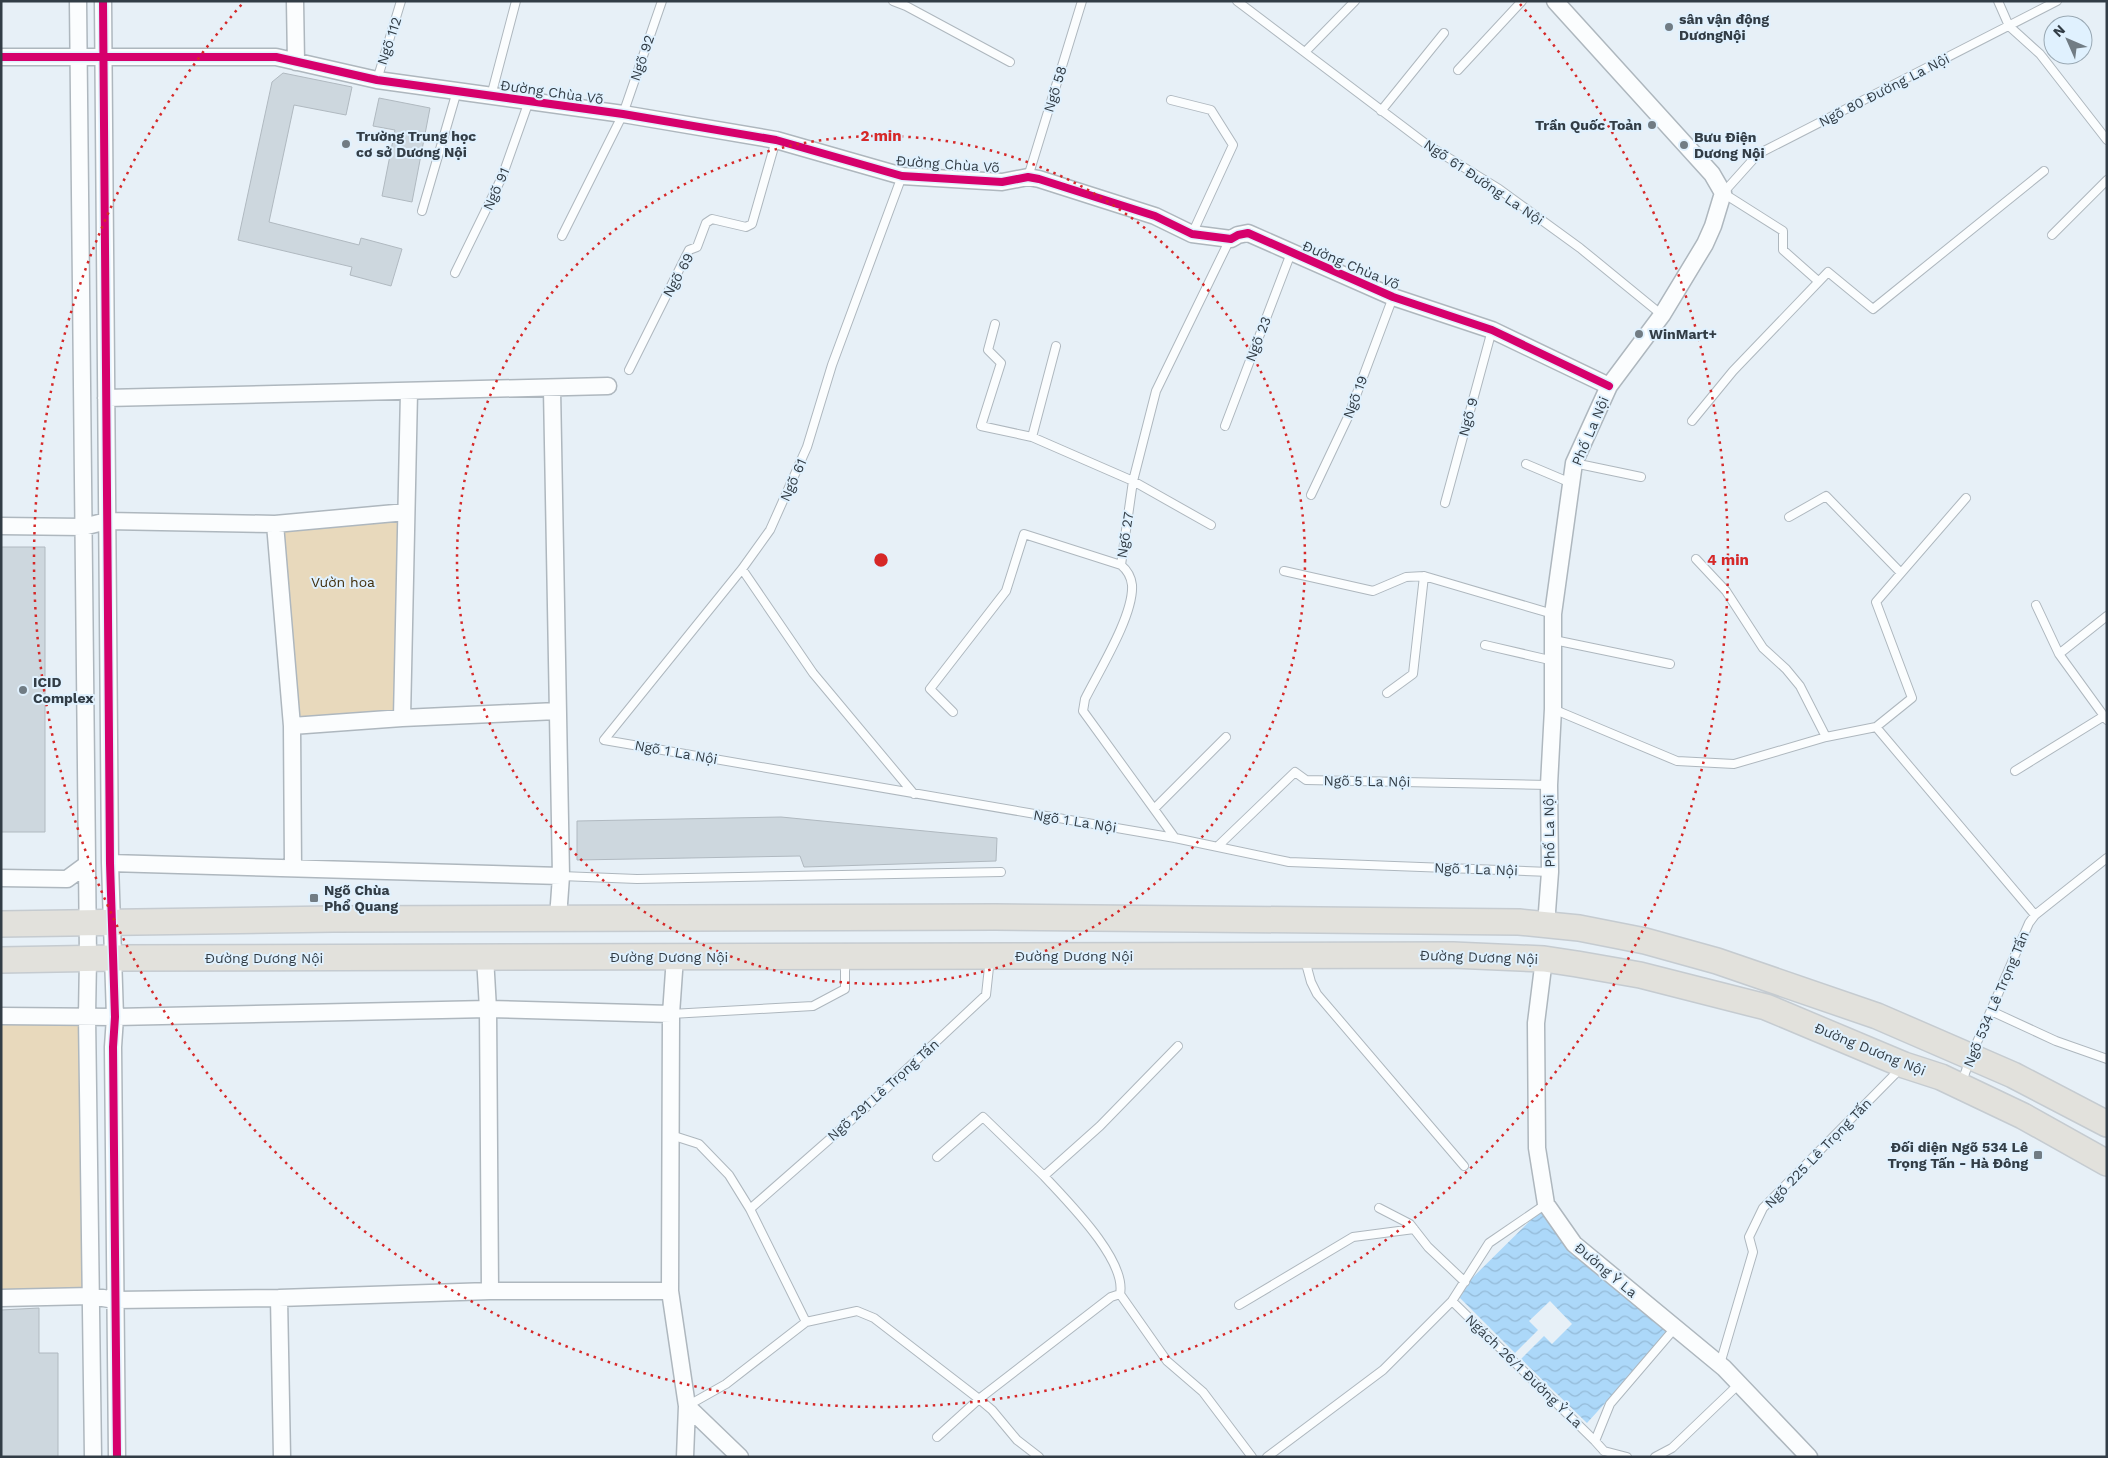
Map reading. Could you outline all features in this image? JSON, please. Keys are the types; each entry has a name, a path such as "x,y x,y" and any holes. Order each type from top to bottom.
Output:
{"main road":[{"path":"1,924 112,924 333,918 1005,917 1520,922 1579,928 1645,941 1717,961 1877,1016 2013,1075 2107,1124"},
{"path":"1544,959 1546,926"},
{"name":"Đường Dương Nội","path":"1,960 88,958 1304,955 1453,955 1544,959 1640,975 1766,1007 1904,1065 1941,1077 2023,1116 2107,1163"}],"street":[{"path":"78,1 93,1457"},
{"path":"103,1 110,863 115,1016 113,1056 116,1457"},
{"path":"295,1 296,62"},
{"path":"1556,1 1712,174 1723,193"},
{"name":"Đường Chùa Võ","path":"1,57 268,57 376,80 623,114 776,140 902,176 1002,182 1028,177 1039,179 1155,216 1192,234 1231,239 1248,233 1394,297 1492,330 1609,386"},
{"name":"Phố La Nội","path":"1546,926 1550,872 1549,785 1553,709 1553,614 1574,463 1609,386 1662,315 1705,244 1713,226 1723,193"},
{"path":"106,398 608,386"},
{"path":"552,388 560,876 558,918"},
{"path":"402,718 409,392"},
{"path":"1,526 83,527 108,521 275,524 406,512"},
{"path":"275,524 292,726 294,868"},
{"path":"292,726 402,718 557,711"},
{"path":"110,863 560,876"},
{"path":"1,878 66,879 86,865"},
{"path":"485,957 488,1009 490,1292"},
{"path":"675,957 671,1014 670,1291 687,1406 685,1457"},
{"name":"Đường Ỷ La","path":"1544,959 1536,1022 1536,1148 1546,1204 1574,1244 1720,1365 1809,1457"},
{"path":"1,1016 115,1016 488,1009 671,1014"},
{"path":"1,1298 92,1296 115,1300 280,1298 490,1292 670,1291"},
{"path":"280,1298 282,1457"},
{"path":"687,1406 740,1457"}],"lane":[{"name":"Ngõ 112","path":"376,80 402,1"},
{"path":"491,96 516,1"},
{"name":"Ngõ 92","path":"562,236 623,114 662,1"},
{"path":"893,1 906,6 1010,62"},
{"name":"Ngõ 58","path":"1028,177 1082,1"},
{"name":"Ngõ 61 Đường La Nội","path":"1237,1 1426,144 1499,189 1572,242 1662,315"},
{"path":"1305,52 1355,1"},
{"path":"1458,70 1522,1"},
{"path":"1998,1 2009,26 2040,54 2107,140"},
{"name":"Ngõ 80 Đường La Nội","path":"1723,193 1758,154 2057,1"},
{"path":"1381,111 1444,33"},
{"path":"422,211 457,91"},
{"path":"1171,100 1211,110 1234,145 1192,234"},
{"name":"Ngõ 91","path":"455,274 502,177 529,101"},
{"name":"Ngõ 69","path":"629,370 689,250 697,246 706,222 712,219 746,227 752,224 776,140"},
{"path":"1692,421 1733,371 1828,272 1873,309 2044,171"},
{"name":"Ngõ 61","path":"604,740 742,569 770,530 808,447 832,365 902,176"},
{"path":"2052,235 2107,180"},
{"path":"1723,193 1783,231 1783,250 1818,281"},
{"name":"Ngõ 27","path":"953,712 930,689 1006,591 1024,534 1121,565 1133,481 1156,391 1231,239"},
{"name":"Ngõ 23","path":"1225,426 1291,253"},
{"name":"Ngõ 19","path":"1311,495 1348,417 1394,297"},
{"path":"995,324 988,350 1001,364 981,426 1032,437 1133,481 1211,526"},
{"name":"Ngõ 9","path":"1445,504 1492,330"},
{"path":"1032,437 1056,346"},
{"path":"1574,463 1641,477"},
{"path":"1526,464 1571,483"},
{"path":"1789,517 1826,496 1901,573"},
{"path":"1553,709 1677,760 1734,764 1826,737 1876,727 1912,698 1876,602 1966,498"},
{"path":"1696,558 1726,591 1763,648 1786,669 1800,686 1826,737"},
{"path":"1121,565 1128,571 1132,583 1130,603 1123,622 1085,699 1083,711 1175,838"},
{"path":"742,569 813,673 914,794"},
{"path":"1284,571 1373,591 1406,577 1424,576 1553,614"},
{"path":"1387,693 1413,674 1424,576"},
{"path":"2015,770 2105,718 2059,654 2036,605"},
{"path":"2059,654 2107,616"},
{"path":"1554,640 1670,664"},
{"path":"1485,645 1554,662"},
{"path":"1876,727 2035,915"},
{"path":"1154,809 1226,737"},
{"name":"Ngõ 1 La Nội","path":"604,740 1175,838 1289,862 1550,872"},
{"name":"Ngõ 5 La Nội","path":"1218,846 1295,772 1306,780 1549,785"},
{"name":"Ngõ 534 Lê Trọng Tấn","path":"1960,1086 1971,1056 2029,923 2035,915 2107,858"},
{"path":"560,876 637,879 1001,872"},
{"path":"1304,955 1311,982 1317,994 1464,1166"},
{"path":"671,1014 813,1006 844,989 845,956"},
{"name":"Ngõ 291 Lê Trọng Tấn","path":"750,1209 864,1109 986,995 990,956"},
{"path":"1991,1011 2056,1041 2107,1059"},
{"path":"1044,1176 1100,1126 1178,1046"},
{"name":"Ngõ 225 Lê Trọng Tấn","path":"1720,1365 1753,1252 1749,1237 1763,1208 1904,1065"},
{"path":"936,1156 983,1117 1044,1176 1085,1220 1111,1258 1122,1284 1120,1294 1167,1361 1203,1392 1252,1457"},
{"path":"671,1135 699,1144 729,1175 750,1209 806,1322"},
{"path":"1267,1457 1382,1370 1452,1301 1488,1243 1546,1204"},
{"path":"1379,1208 1406,1221 1428,1247 1465,1282"},
{"path":"1239,1305 1353,1237 1414,1229"},
{"path":"937,1437 979,1399 1111,1298 1120,1294"},
{"name":"Ngách 26/1 Đường Ỷ La","path":"1452,1301 1595,1441 1603,1454"},
{"path":"687,1406 726,1384 806,1322 857,1311 874,1318 979,1399 992,1410 1017,1440 1039,1457"},
{"path":"1595,1441 1610,1404 1675,1328"},
{"path":"1656,1457 1672,1448 1739,1384"},
{"path":"1603,1454 1627,1457"}],"green space":[{"name":"Vườn hoa","path":"404,515 399,715 295,723 278,526"},
{"path":"81,1020 86,1292 1,1289 1,1021"}],"water":[{"path":"1546,1205 1573,1245 1673,1328 1587,1423 1521,1359 1544,1336 1552,1344 1572,1324 1550,1301 1529,1321 1538,1330 1515,1353 1456,1294"}],"building":[{"path":"283,73 352,87 346,115 294,105 269,222 359,245 361,238 402,249 391,286 350,275 352,267 238,240 272,82"},
{"path":"379,98 430,108 412,202 382,196 395,130 373,126"},
{"name":"ICID Complex","path":"1,547 45,547 45,832 1,832"},
{"path":"781,817 997,838 996,861 804,867 800,856 577,860 577,821"},
{"path":"39,1308 39,1353 58,1353 58,1457 1,1457 1,1310"}],"cycle path":[{"path":"103,1 110,863 115,1017 113,1047 117,1457"},
{"path":"1,57 276,57 377,80 623,114 776,140 902,176 1002,182 1028,177 1039,179 1155,216 1192,234 1231,239 1248,233 1393,297 1492,330 1609,386"}],"place":[{"name":"sân vận động DươngNội","path":"1669,27"},
{"name":"Trần Quốc Toản","path":"1652,125"},
{"name":"Trường Trung học cơ sở Dương Nội","path":"346,144"},
{"name":"Bưu Điện Dương Nội","path":"1684,145"},
{"name":"WinMart+","path":"1639,334"},
{"name":"ICID Complex","path":"23,690"},
{"name":"Ngõ Chùa Phổ Quang","path":"314,898"},
{"name":"Đối diện Ngõ 534 Lê Trọng Tấn - Hà Đông","path":"2038,1155"}]}
